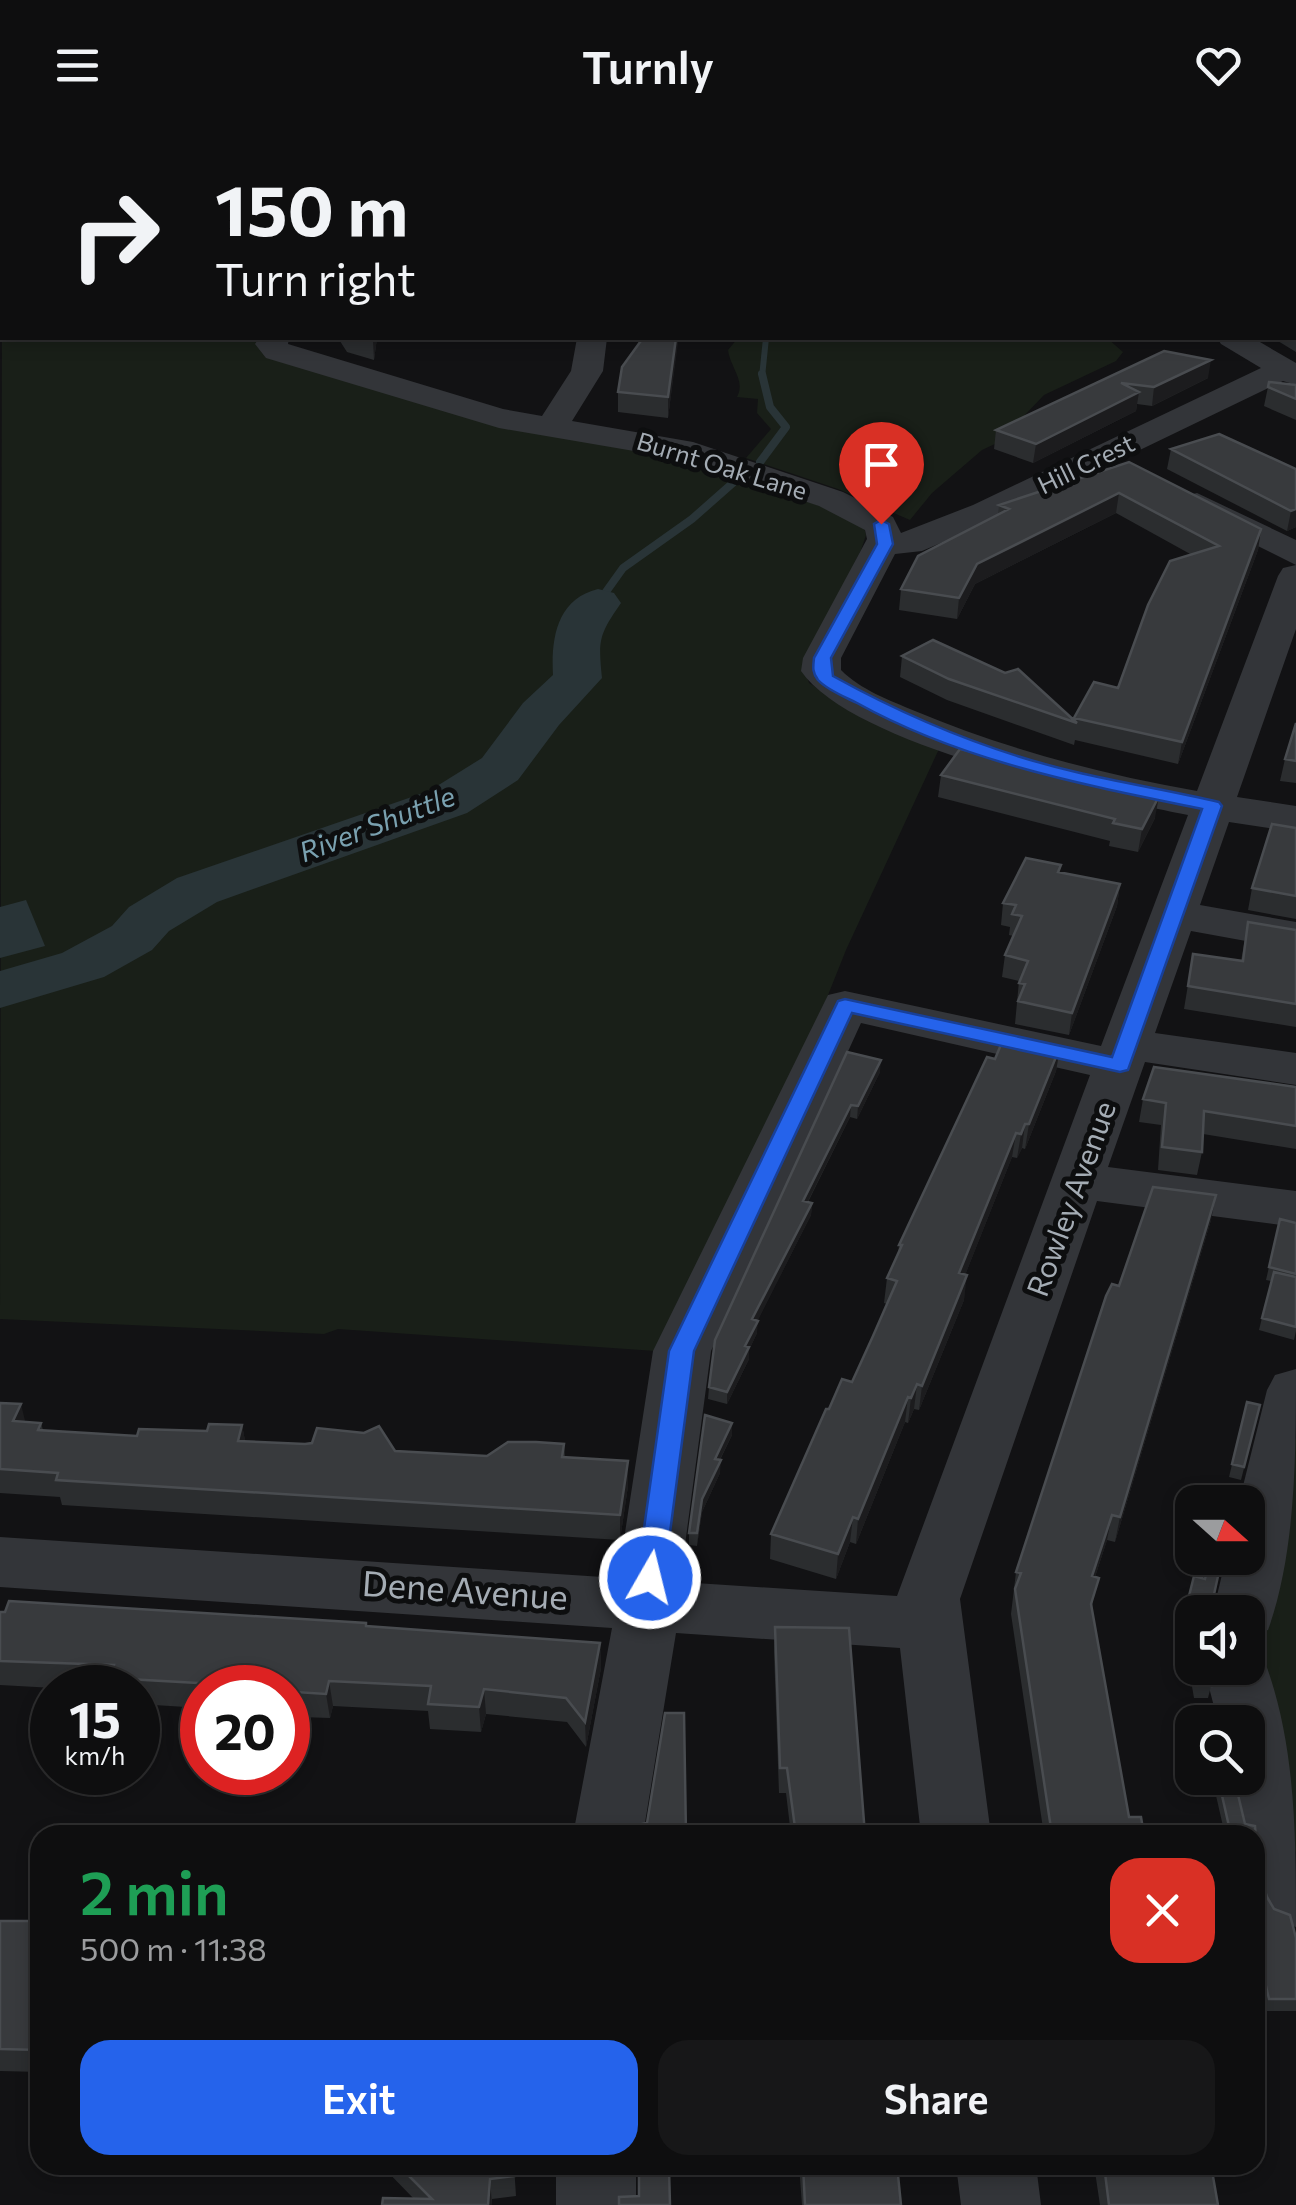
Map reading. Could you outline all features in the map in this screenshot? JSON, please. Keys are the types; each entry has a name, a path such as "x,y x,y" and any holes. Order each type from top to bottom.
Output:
{"street":[{"name":"Burnt Oak Lane","path":"273,340 270,344 277,351 500,418 681,448 831,498 881,524 885,544"},
{"path":"552,426 587,372 592,340"},
{"path":"1235,340 1290,373"},
{"name":"Hill Crest","path":"885,544 928,537 1290,373"},
{"path":"1107,454 1142,473"},
{"path":"1176,492 1296,554"},
{"path":"885,544 822,658 821,671 837,688 926,730 1033,767 1212,806 1296,819"},
{"name":"Rowley Avenue","path":"955,1825 930,1624 928,1599 934,1576 1296,576"},
{"path":"1174,914 1296,936"},
{"path":"610,1825 647,1604 682,1351 845,1006 1124,1055 1296,1069"},
{"path":"1079,1181 1296,1209"},
{"path":"1249,1595 1296,1390"},
{"name":"Dene Avenue","path":"0,1562 930,1624"},
{"path":"1241,1685 1296,1895"},
{"path":"596,2175 596,2205"},
{"path":"997,2175 1001,2205"}],"shaded area":[{"path":"2,340 266,340 262,343 267,353 675,454 725,469 863,523 866,535 861,550 803,664 809,683 875,723 939,749 846,950 785,1103 670,1352 338,1329 324,1334 0,1319"},
{"path":"736,340 1109,340 1123,352 1116,361 1044,395 999,442 982,450 932,493 910,520 838,489 746,458 771,429 757,413 758,399 737,397 739,380 728,350"},
{"path":"26,900 45,946 0,958 0,907"},
{"path":"1296,1436 1296,1853 1265,1732 1265,1705 1258,1705 1253,1685 1265,1685 1265,1595 1260,1595"}],"building":[{"path":"642,340 676,340 668,397 618,392 622,367"},
{"path":"1164,351 1211,360 1154,387 1121,383 1139,392 1036,444 996,430"},
{"path":"1269,382 1296,385 1296,399 1268,387"},
{"path":"1219,434 1296,469 1296,509 1291,511 1171,449"},
{"path":"1129,462 1261,529 1182,742 1074,718 1094,682 1118,688 1148,605 1170,561 1219,546 1119,493 977,564 959,598 901,589 918,556 1009,509 999,505"},
{"path":"933,640 1005,673 1018,669 1077,723 949,679 902,656"},
{"path":"1296,723 1296,761 1285,759"},
{"path":"960,749 1159,796 1142,829 1113,823 1115,819 941,775"},
{"path":"1272,824 1296,828 1296,896 1252,888"},
{"path":"1026,858 1061,865 1058,872 1120,884 1072,1013 1018,1001 1025,984 1019,983 1028,961 1005,955 1022,916 1012,914 1016,905 1003,903"},
{"path":"1248,922 1296,930 1296,1004 1188,986 1193,954 1243,961"},
{"path":"1005,1035 1060,1047 1029,1124 1025,1124 1021,1134 1016,1133 959,1273 967,1275 922,1386 917,1384 911,1398 908,1397 858,1519 853,1517 838,1554 771,1534 826,1409 842,1379 852,1382 897,1281 887,1278 899,1245 987,1057 995,1059"},
{"path":"847,1052 881,1060 858,1106 851,1105 803,1201 812,1203 752,1319 758,1321 727,1392 709,1387 715,1340"},
{"path":"1154,1067 1296,1087 1296,1126 1204,1111 1202,1152 1162,1147 1166,1103 1143,1099"},
{"path":"1153,1187 1216,1195 1120,1517 1112,1515 1092,1576 1099,1578 1091,1604 1129,1817 1141,1817 1142,1825 1050,1825 1015,1589 1021,1573 1016,1572 1106,1296 1112,1284 1119,1286"},
{"path":"1280,1219 1296,1223 1296,1274 1269,1267"},
{"path":"1274,1272 1296,1277 1296,1327 1262,1318"},
{"path":"1247,1402 1260,1405 1244,1467 1232,1464"},
{"path":"0,1403 21,1404 13,1421 41,1423 38,1430 137,1436 139,1429 207,1431 209,1424 242,1425 238,1441 305,1444 312,1443 317,1428 364,1433 379,1426 395,1451 487,1456 508,1442 536,1442 564,1444 562,1457 628,1461 620,1515 56,1480 58,1473 0,1469"},
{"path":"705,1415 732,1423 715,1459 721,1460 702,1499 697,1533 689,1533"},
{"path":"1206,1575 1218,1575 1214,1595 1189,1595 1194,1576 1205,1579"},
{"path":"9,1601 366,1623 600,1643 585,1722 566,1698 484,1689 479,1707 428,1704 431,1686 329,1681 326,1694 310,1693 310,1665 180,1665 180,1682 160,1681 160,1665 0,1661 0,1612 5,1612"},
{"path":"775,1627 849,1628 864,1825 795,1825 787,1768 780,1768"},
{"path":"665,1713 684,1713 686,1825 638,1825 647,1823"},
{"path":"1222,1795 1238,1795 1245,1824 1250,1825 1229,1825"},
{"path":"1265,1890 1274,1909 1290,1915 1296,1938 1296,1999 1269,1999 1265,1982"},
{"path":"0,1921 30,1921 30,2050 0,2049"},
{"path":"408,2175 515,2175 490,2179 488,2205 382,2205 383,2198 432,2199"},
{"path":"639,2175 669,2175 670,2205 619,2205 619,2197 639,2196"},
{"path":"804,2175 898,2175 901,2205 805,2205"},
{"path":"1105,2175 1213,2175 1218,2205 1109,2205"}],"waterway":[{"name":"River Shuttle","path":"762,375 766,340"},
{"name":"River Shuttle","path":"760,462 786,427 770,407 762,375"},
{"name":"River Shuttle","path":"598,603 623,568 692,519 743,474"},
{"name":"River Shuttle","path":"0,990 83,965 132,938 149,919 197,890 448,802 500,769 541,714 578,678 578,630 598,603"}],"route":[{"path":"650,1578 682,1351 845,1006 1120,1066 1212,806 1124,789 996,755 896,718 826,679 821,671 822,658 885,544 886,533 881,524"}]}
